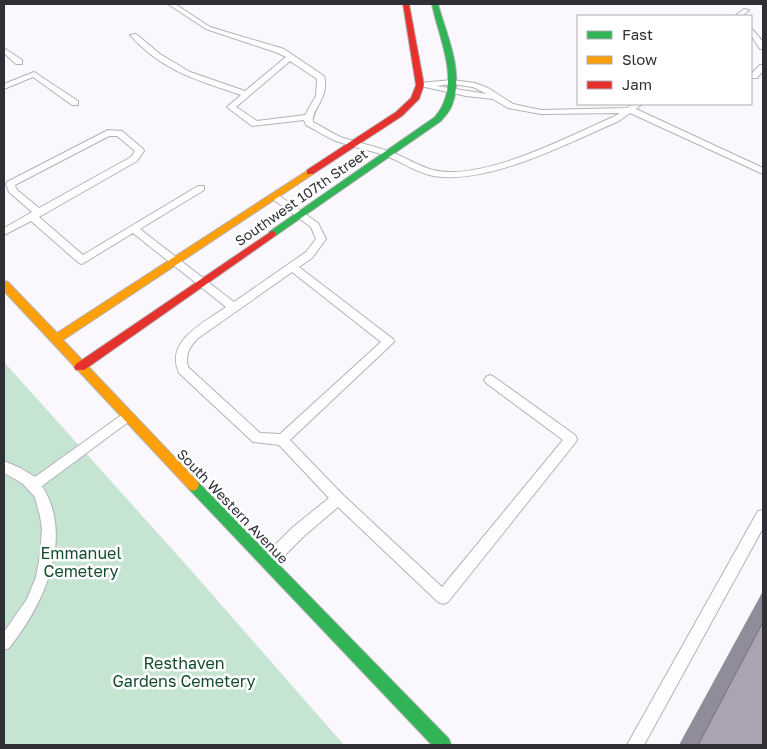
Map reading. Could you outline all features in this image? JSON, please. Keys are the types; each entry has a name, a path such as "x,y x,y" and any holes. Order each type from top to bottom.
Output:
{"street":[{"path":"406,4 420,85"},
{"path":"435,4 452,87"},
{"name":"Southwest 107th Street","path":"55,340 398,114 415,99 420,85"},
{"name":"Southwest 107th Street","path":"80,367 438,119 448,105 452,87"},
{"name":"South Western Avenue","path":"4,285 267,563 443,745"}],"lane":[{"path":"171,4 208,28 281,51 321,78 320,96 308,117 309,123 338,139 389,154 434,173 457,174 476,172 504,164 599,127 637,105"},
{"path":"740,15 746,10"},
{"path":"752,32 763,47"},
{"path":"134,35 157,56 187,74 247,94"},
{"path":"4,50 19,62"},
{"path":"291,57 268,73 231,107 255,124 308,117"},
{"path":"752,76 763,67"},
{"path":"4,87 34,74 75,103"},
{"path":"420,85 452,87 495,97 511,106 540,112 631,110 763,171"},
{"path":"4,232 35,215 134,160 140,151 119,133 108,133 10,184 12,190 35,215 82,260 201,188"},
{"path":"274,196 314,225 320,239 309,255 193,336 182,348 180,363 183,370 257,438 282,440 338,500 443,597 571,439 490,380"},
{"path":"134,228 174,262 235,308"},
{"path":"282,440 389,342 292,267"},
{"path":"34,485 127,416"},
{"path":"4,467 14,471 34,485 41,496 48,527 48,551 43,578 32,603 18,626 4,643"},
{"path":"267,563 298,532 338,500"},
{"path":"635,745 763,516"}],"green space":[{"path":"4,362 189,568 344,745 4,745"}],"building":[{"path":"763,622 763,745 698,745"}],"traffic: fast":[{"path":"272,234 438,119 446,109 452,91 451,66 435,4"},
{"path":"193,485 443,745"}],"traffic: slow":[{"path":"55,340 310,172"},
{"path":"4,285 193,485"}],"traffic: jam":[{"path":"310,172 399,114 415,99 420,85 406,4"},
{"path":"80,367 272,234"}],"park label":[{"name":"Emmanuel Cemetery","path":"81,562"},
{"name":"Resthaven Gardens Cemetery","path":"184,672"}]}
